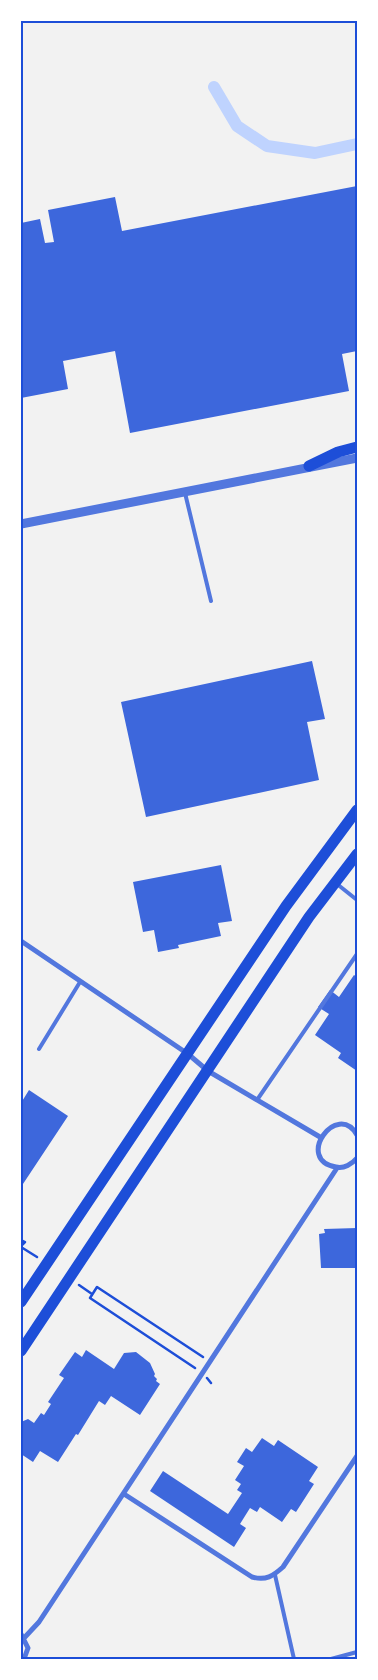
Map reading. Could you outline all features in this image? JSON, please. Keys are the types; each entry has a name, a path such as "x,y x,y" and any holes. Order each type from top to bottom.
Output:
{"main road":[{"path":"309,466 338,452 357,447"},
{"path":"21,1302 286,906 357,810"},
{"path":"21,1351 309,917 357,854"}],"street":[{"path":"21,524 357,458"},
{"path":"21,942 188,1054 208,1071 320,1137"},
{"path":"357,1135 346,1126 336,1126 327,1129 320,1137 318,1147 321,1157 328,1164 338,1168 348,1166 357,1158"},
{"path":"24,1659 28,1648 23,1636 39,1622 338,1168"},
{"path":"124,1494 252,1577 260,1579 275,1575 283,1567 357,1456"}],"lane":[{"path":"184,491 211,600"},
{"path":"335,883 357,900"},
{"path":"256,1100 357,954"},
{"path":"39,1049 80,982"},
{"path":"275,1575 294,1659"},
{"path":"331,1659 357,1652"}],"path":[{"path":"21,1240 24,1242 21,1246"},
{"path":"211,1362 97,1287 90,1298 188,1361 211,1383"}],"building":[{"path":"357,186 357,351 342,354 349,391 130,433 115,351 63,361 68,389 21,398 21,223 40,219 45,243 54,242 48,210 115,197 122,231"},
{"path":"312,661 325,719 307,722 319,780 146,817 121,702"},
{"path":"221,865 232,921 218,923 221,936 178,945 179,948 158,952 154,930 143,932 133,882"},
{"path":"354,975 357,977 357,1071 338,1058 341,1053 315,1035 329,1014 318,1007 330,990 339,997"},
{"path":"29,1090 68,1116 21,1187 21,1103"},
{"path":"357,1228 357,1268 321,1268 319,1234 325,1233 324,1229"},
{"path":"86,1350 114,1369 124,1353 136,1352 150,1363 155,1374 154,1376 157,1379 156,1381 160,1384 140,1415 111,1396 105,1405 99,1401 78,1435 76,1434 58,1462 40,1451 33,1462 21,1454 21,1422 28,1419 34,1423 41,1413 44,1415 51,1404 48,1402 64,1378 59,1375 75,1352 82,1357"},
{"path":"262,1438 274,1446 278,1440 318,1467 309,1481 314,1484 296,1512 291,1509 282,1522 260,1507 257,1512 250,1508 240,1524 246,1528 234,1547 150,1491 163,1471 228,1514 242,1493 237,1490 241,1484 235,1480 244,1466 237,1462 246,1448 252,1452"}],"waterway":[{"path":"214,87 237,126 267,146 315,153 357,144"}]}
